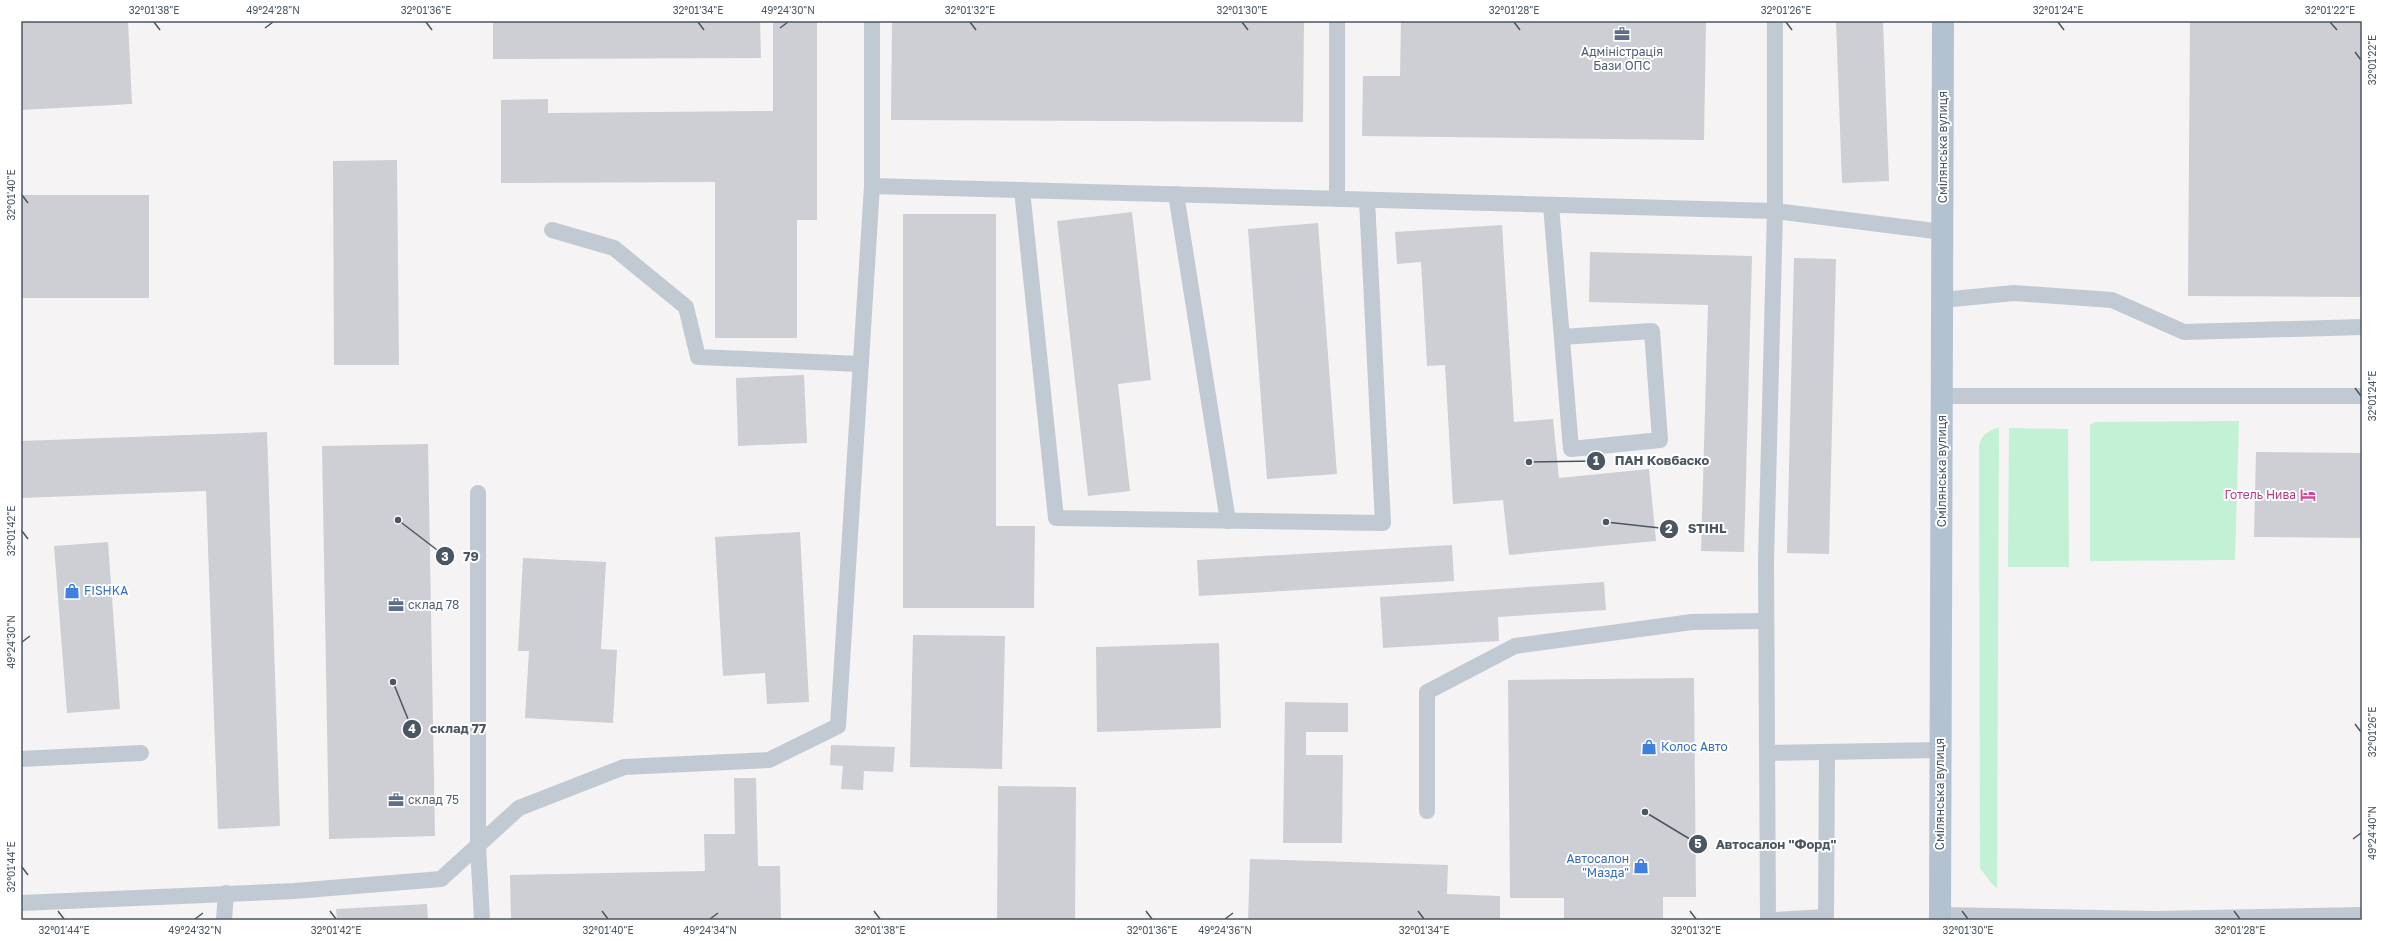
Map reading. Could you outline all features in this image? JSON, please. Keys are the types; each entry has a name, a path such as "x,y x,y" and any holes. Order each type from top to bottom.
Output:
{"main road":[{"name":"Смілянська вулиця","path":"1940,918 1943,396 1943,21"}],"lane":[{"path":"21,903 294,891 441,879 519,808 624,767 769,760 838,726 872,186 872,21"},
{"path":"1337,21 1337,199"},
{"path":"1768,920 1766,621 1775,211 1775,21"},
{"path":"872,186 1775,211 1943,232"},
{"path":"1022,190 1056,518 1383,523 1367,200"},
{"path":"1176,194 1228,521"},
{"path":"1551,205 1571,449 1660,440 1652,331 1562,337"},
{"path":"552,230 614,248 686,307 698,357 860,364"},
{"path":"1942,300 2014,293 2112,300 2184,332 2362,327"},
{"path":"1943,396 2362,396"},
{"path":"478,493 478,846 482,920"},
{"path":"1427,811 1427,692 1515,646 1692,622 1766,621"},
{"path":"1767,753 1941,750"},
{"path":"1774,920 1826,917 1827,752"},
{"path":"21,759 141,753"},
{"path":"224,920 226,893"},
{"path":"1940,918 2154,919 2362,915"}],"green space":[{"path":"2239,421 2235,560 2090,561 2090,425 2095,422"},
{"path":"1999,427 1997,888 1992,884 1980,868 1979,446 1984,436"},
{"path":"2009,428 2068,429 2069,567 2008,567"}],"building":[{"path":"21,21 128,21 132,104 21,110"},
{"path":"493,21 760,21 761,58 493,59"},
{"path":"773,21 817,21 817,220 797,220 797,338 715,338 715,182 501,183 501,100 548,99 548,113 773,111"},
{"path":"892,21 1304,21 1303,122 891,120"},
{"path":"1401,21 1706,21 1704,140 1362,136 1363,76 1400,76"},
{"path":"1836,21 1883,21 1889,181 1842,183"},
{"path":"2190,21 2362,21 2362,297 2188,296"},
{"path":"397,160 399,365 334,365 333,161"},
{"path":"21,195 149,195 149,298 21,298"},
{"path":"1132,212 1151,380 1118,384 1130,491 1088,496 1057,221"},
{"path":"903,214 996,214 996,526 1035,526 1034,608 903,608"},
{"path":"1318,223 1337,474 1267,479 1248,229"},
{"path":"1502,225 1514,422 1553,419 1559,478 1649,469 1656,541 1509,555 1503,500 1453,504 1445,365 1427,366 1421,262 1397,264 1395,232"},
{"path":"1590,252 1752,256 1744,552 1701,551 1708,305 1589,302"},
{"path":"1794,258 1836,259 1829,554 1787,553"},
{"path":"804,375 807,443 738,446 736,378"},
{"path":"267,432 280,826 218,829 206,491 21,498 21,441"},
{"path":"428,444 435,836 329,839 322,446"},
{"name":"Готель Нива","path":"2256,452 2362,453 2362,538 2254,537"},
{"path":"800,532 809,702 767,704 765,673 723,676 715,537"},
{"path":"108,542 120,709 67,713 54,546"},
{"path":"1452,545 1454,581 1199,596 1197,560"},
{"path":"523,558 606,562 601,649 617,650 613,723 525,718 529,651 518,651"},
{"path":"1604,582 1606,610 1498,617 1499,641 1383,648 1380,597"},
{"path":"913,635 1005,636 1002,769 910,767"},
{"path":"1219,643 1221,728 1097,732 1096,647"},
{"path":"1694,678 1696,897 1663,897 1663,920 1564,920 1564,898 1510,898 1508,680"},
{"path":"1285,702 1348,703 1348,732 1306,732 1306,755 1343,755 1342,843 1283,843"},
{"path":"831,745 895,747 893,772 864,771 863,790 841,789 843,766 830,765"},
{"path":"734,778 756,778 758,866 780,866 781,920 511,920 510,875 705,871 704,834 735,834"},
{"path":"998,786 1076,787 1075,920 997,920"},
{"path":"1250,859 1448,865 1447,894 1500,896 1500,920 1248,920"},
{"path":"427,904 428,920 337,920 336,909"}],"place":[{"name":"Адміністрація Бази ОПС","path":"1622,34"},
{"name":"ПАН Ковбаско","path":"1529,462"},
{"name":"Готель Нива","path":"2308,495"},
{"name":"79","path":"398,520"},
{"name":"STIHL","path":"1606,522"},
{"name":"FISHKA","path":"72,591"},
{"name":"склад 78","path":"396,605"},
{"name":"склад 77","path":"393,682"},
{"name":"Колос Авто","path":"1649,747"},
{"name":"склад 75","path":"396,800"},
{"name":"Автосалон \"Форд\"","path":"1645,812"},
{"name":"Автосалон \"Мазда\"","path":"1641,866"}]}
